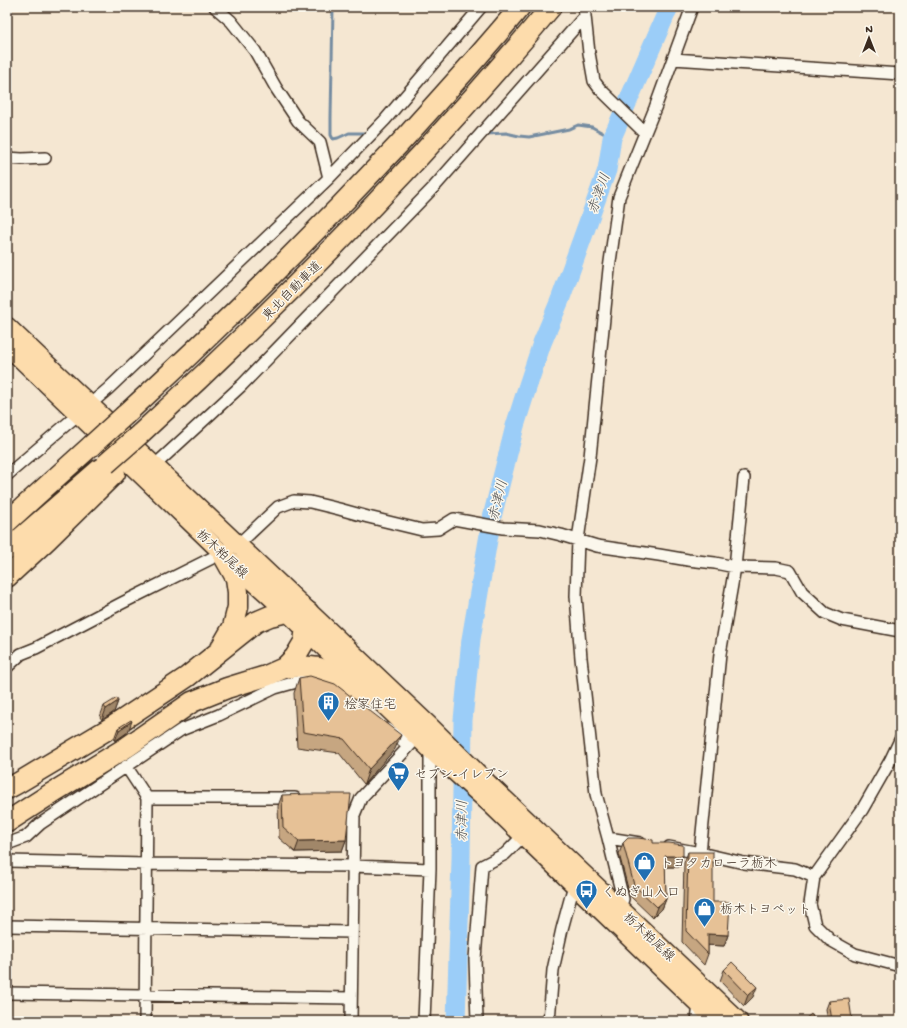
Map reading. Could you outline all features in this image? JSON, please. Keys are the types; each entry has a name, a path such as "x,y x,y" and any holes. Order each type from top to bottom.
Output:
{"highway":[{"name":"東北自動車道","path":"7,522 179,366 261,287 350,196 436,104 520,7"},
{"name":"東北自動車道","path":"7,550 111,468 192,386 277,304 366,214 456,116 551,7"},
{"path":"7,577 47,540 111,468"},
{"path":"220,651 233,627 238,606 236,578 229,548"},
{"path":"7,789 18,784 174,686 256,622 270,616 287,612 308,612 304,642 295,657 284,668"},
{"path":"7,822 52,792 127,747 192,702 227,688 266,676 284,668 301,666 319,668 332,673 346,683 376,698"},
{"path":"7,800 23,791 41,769"},
{"path":"7,812 52,792"}],"main road":[{"name":"栃木粕尾線","path":"7,326 84,409 229,548 308,612 428,742 523,836 574,884 615,914"},
{"name":"栃木粕尾線","path":"7,346 154,466 306,632 376,698 428,742 490,785 716,1021"},
{"name":"栃木粕尾線","path":"702,1006 739,1021"}],"street":[{"path":"215,7 231,21 255,51 276,88 298,121 320,142 329,178"},
{"path":"7,475 108,389 329,178 385,120 481,7"},
{"path":"615,914 623,899 596,794 576,596 578,540 590,457 610,264 619,197 655,108 692,7"},
{"path":"584,12 594,81 600,89 645,133"},
{"path":"154,466 242,385 434,187 584,12"},
{"path":"673,59 900,74"},
{"path":"7,158 22,160 45,158"},
{"path":"700,853 720,654 735,567 744,478"},
{"path":"7,667 21,654 36,648 229,548 244,539 278,507 294,501 310,502 422,530 438,529 454,519 503,528 540,530 597,546 735,567 776,568 790,571 802,592 824,613 842,620 900,631"},
{"path":"7,844 26,837 40,824 182,730 276,688 300,681 319,685"},
{"path":"378,721 428,742"},
{"path":"900,740 890,762 862,810 814,877 810,904 815,925 830,940 855,954 900,966"},
{"path":"351,1021 354,815 357,798 428,742"},
{"path":"424,1021 430,868 428,742"},
{"path":"126,766 147,798 145,1021"},
{"path":"147,798 305,798"},
{"path":"477,1021 475,960 482,866 505,854 523,836"},
{"path":"608,838 700,853 744,863 795,869 814,877"},
{"path":"7,861 430,868"},
{"path":"549,1021 553,970 574,884"},
{"path":"7,926 352,932"},
{"path":"7,993 351,998"}],"building":[{"name":"桧家住宅","path":"310,676 335,684 401,735 369,769 344,739 303,732 299,678"},
{"path":"117,698 118,701 106,709 104,706"},
{"path":"131,720 132,721 119,730 118,728"},
{"path":"351,794 346,840 299,841 283,827 282,795"},
{"name":"トヨタカローラ栃木","path":"628,838 653,840 653,843 683,845 683,856 665,856 666,899 657,907 634,885 623,843"},
{"name":"栃木トヨペット","path":"688,852 713,852 713,902 730,902 728,935 708,934 708,954 686,931"},
{"path":"732,962 757,987 748,995 724,970"},
{"path":"849,999 852,1019 832,1021 829,1001"},
{"path":"811,1014 816,1021 803,1021"},
{"path":"620,1017 636,1021 619,1021"}],"waterway":[{"path":"333,7 331,135 333,139 349,133 367,133"},
{"name":"赤津川","path":"456,1021 461,859 463,720 471,639 492,517 515,426 527,388 542,343 560,300 607,170 612,138 669,7"},
{"path":"487,134 506,133 529,137 569,129 578,125 592,127 612,138"}],"place":[{"name":"桧家住宅","path":"328,722"},
{"name":"セブン-イレブン","path":"399,792"},
{"name":"トヨタカローラ栃木","path":"644,882"},
{"name":"くぬぎ山入口","path":"587,910"},
{"name":"栃木トヨペット","path":"704,928"}]}
